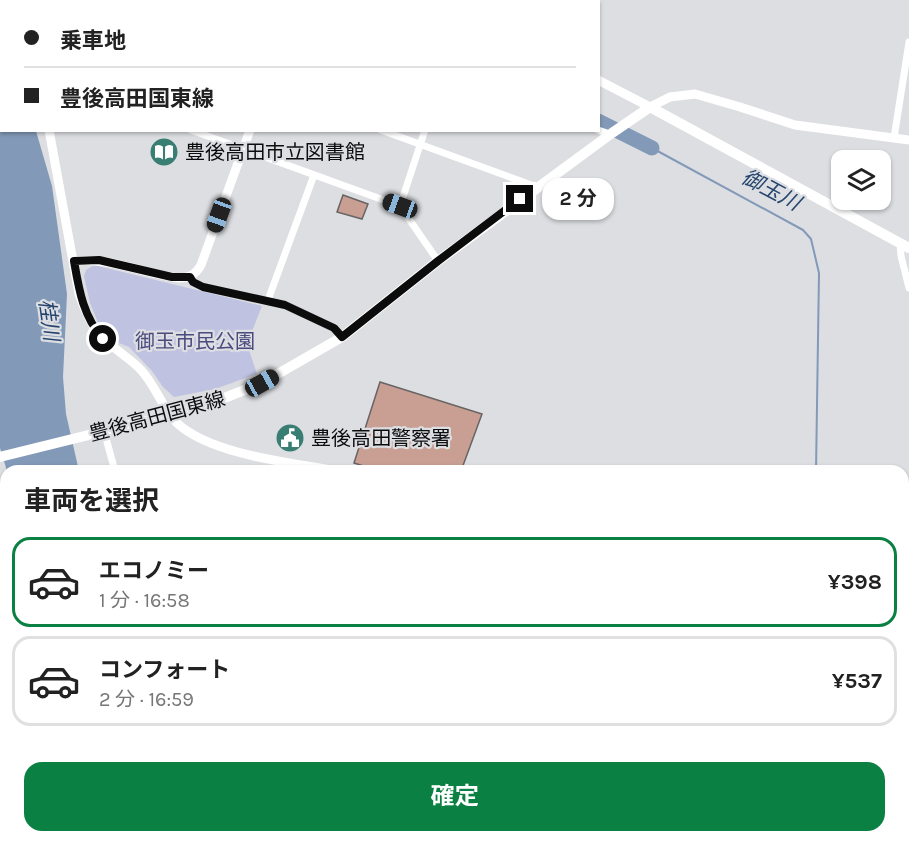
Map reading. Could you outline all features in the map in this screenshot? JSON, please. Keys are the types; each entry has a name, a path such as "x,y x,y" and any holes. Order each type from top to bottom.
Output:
{"main road":[{"name":"豊後高田国東線","path":"0,457 202,407 262,383 342,337 537,187 650,107"},
{"path":"650,107 904,245"}],"street":[{"path":"894,138 909,42"},
{"path":"600,81 650,107 670,97 694,94 795,125 909,140"},
{"path":"600,130 614,131"},
{"path":"49,132 79,294 96,331 143,372 170,415 191,433 227,448 306,465"},
{"path":"196,132 400,206 438,261"},
{"path":"74,261 99,260 172,277 190,277 201,265 249,132"},
{"path":"386,132 537,187"},
{"path":"400,206 424,132"},
{"path":"268,300 314,175"},
{"path":"904,245 901,256 909,288"},
{"path":"190,277 193,282 203,287 285,305 334,328 342,337"},
{"path":"104,431 113,465"}],"green space":[{"name":"御玉市民公園","path":"94,265 262,306 247,344 257,374 215,389 174,397 129,347 119,343 99,325 90,303 84,276 86,270"}],"water":[{"name":"桂川","path":"0,132 36,132 52,186 67,294 63,377 66,414 78,465 5,465 0,448"}],"building":[{"path":"343,195 368,204 362,219 337,212"},
{"path":"380,382 482,414 463,465 360,465 354,463"}],"waterway":[{"name":"御玉川","path":"600,122 652,148"},
{"name":"御玉川","path":"652,148 803,230 811,239 819,273 816,465"}],"place":[{"name":"豊後高田市立図書館","path":"164,152"},
{"name":"豊後高田警察署","path":"290,438"}],"route":[{"path":"103,339 84,309 79,294 74,261 99,260 172,277 190,277 193,282 203,287 285,305 334,328 342,337 520,199"}]}
